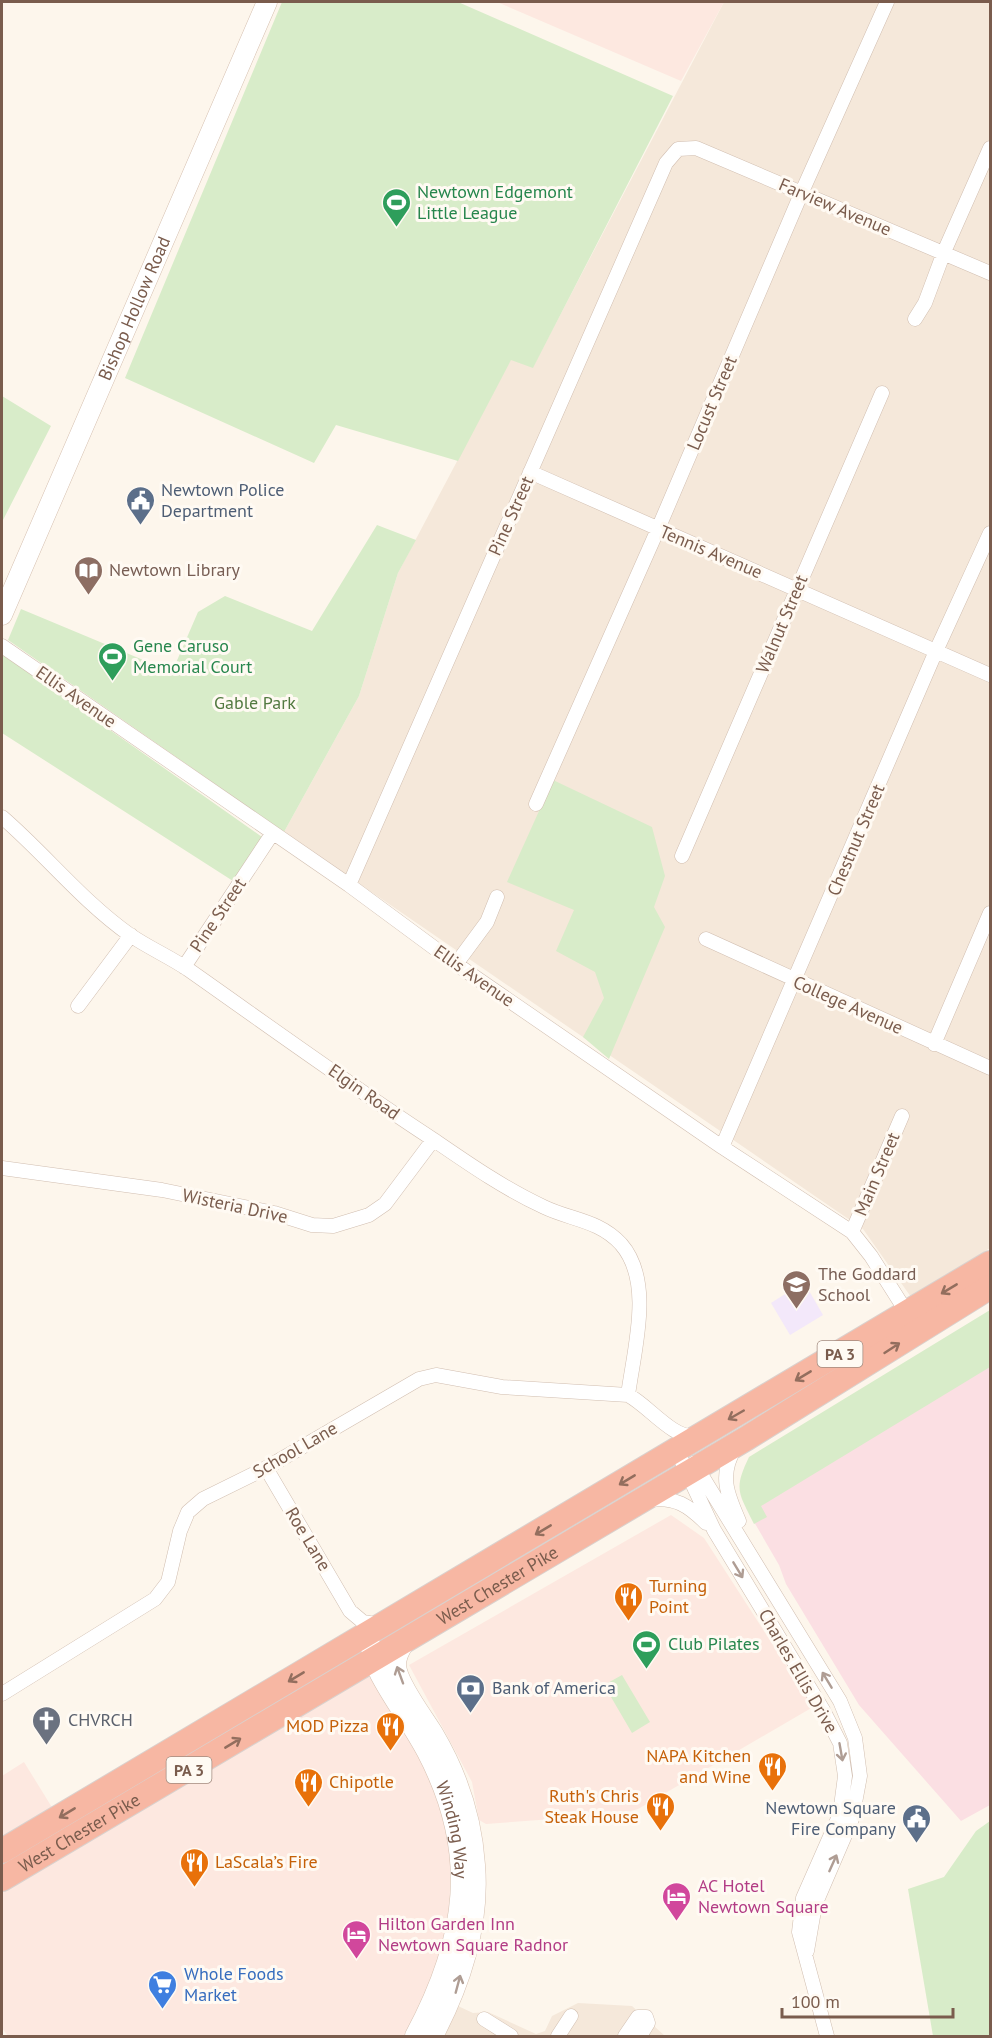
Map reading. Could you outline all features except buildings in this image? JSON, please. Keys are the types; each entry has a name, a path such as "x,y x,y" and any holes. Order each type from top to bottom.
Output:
{"highway":[{"name":"West Chester Pike","path":"2,1879 747,1438 913,1322 990,1263"},
{"name":"West Chester Pike","path":"2,1851 700,1436 913,1322 990,1287"}],"main road":[{"name":"Bishop Hollow Road","path":"2,615 267,2"},
{"name":"Winding Way","path":"376,1630 375,1660 426,1750 443,1786 455,1827 461,1866 461,1906 452,1945 438,1993 415,2037"},
{"name":"Winding Way","path":"405,1641 398,1652 398,1673 438,1743 456,1781 469,1824 475,1866 472,1932 455,1994 433,2037"}],"street":[{"name":"Locust Street","path":"536,804 658,529 801,194 887,2"},
{"name":"Farview Avenue","path":"678,149 696,148 990,273"},
{"path":"915,319 925,303 944,252 990,148"},
{"name":"Pine Street","path":"349,885 666,163 678,149"},
{"name":"Walnut Street","path":"682,856 882,393"},
{"name":"Tennis Avenue","path":"530,472 990,675"},
{"name":"Chestnut Street","path":"722,1147 936,651 990,533"},
{"name":"Ellis Avenue","path":"2,646 349,885 456,964 722,1147 852,1232 871,1256 913,1322"},
{"name":"Elgin Road","path":"2,817 86,898 130,935 184,967 433,1140 519,1194 546,1208 594,1224 621,1245 635,1266 641,1291 628,1395"},
{"name":"Pine Street","path":"184,967 272,834"},
{"path":"456,964 487,922 497,897"},
{"path":"934,1044 990,913"},
{"path":"78,1006 130,935"},
{"name":"College Avenue","path":"706,939 990,1068"},
{"name":"Main Street","path":"852,1232 902,1116"},
{"name":"Wisteria Drive","path":"2,1168 162,1190 274,1213 312,1225 333,1226 369,1215 385,1204 433,1140"},
{"name":"School Lane","path":"2,1694 155,1599 168,1582 180,1530 188,1512 203,1499 266,1468 419,1378 436,1375 502,1387 628,1395"},
{"path":"628,1395 651,1410 662,1422 686,1437 700,1436"},
{"path":"662,1422 664,1449 669,1455"},
{"name":"Charles Ellis Drive","path":"747,1438 732,1453 724,1482 757,1564"},
{"name":"Charles Ellis Drive","path":"669,1455 692,1470 757,1564 840,1701 855,1738 860,1776 852,1819 814,1905 806,1959"},
{"name":"Roe Lane","path":"266,1468 350,1611"},
{"name":"Charles Ellis Drive","path":"692,1470 714,1530 823,1710 840,1743 845,1776 840,1814 803,1898 799,1932 827,2037"},
{"name":"Charles Ellis Drive","path":"626,1510 646,1501 673,1500 687,1506 714,1530"},
{"path":"350,1611 376,1630"},
{"path":"346,1647 352,1628 350,1611"},
{"path":"624,2037 638,2017 649,2012 648,2023 640,2037"},
{"path":"558,2037 571,2016"},
{"path":"484,2019 511,2037"}],"shaded area":[{"path":"497,2 724,2 681,81"},
{"path":"724,2 990,2 990,1248 911,1297 863,1229 284,832 359,696 398,573 511,359 533,367"},
{"name":"The Goddard School","path":"804,1282 823,1315 790,1335 771,1303"},
{"path":"990,1362 990,1805 961,1821 859,1705 786,1584 779,1565 746,1508"},
{"path":"671,1515 704,1538 813,1707 638,1809 621,1814 486,1824 479,1820 472,1782 409,1665"},
{"path":"363,1676 373,1677 419,1755 442,1809 451,1859 449,1921 435,1984 410,2036 8,2036 2,2028 2,1891"},
{"path":"24,1762 53,1809 2,1841 2,1776"},
{"path":"578,2003 632,2006 665,2036 442,2036 458,2006 473,2013 488,2012 536,2034 545,2031 552,2016"}],"green space":[{"name":"Newtown Edgemont Little League","path":"282,2 458,2 673,96 533,368 511,360 458,461 336,425 314,463 125,378"},
{"path":"2,396 51,426 2,522"},
{"name":"Gable Park","path":"377,525 416,540 398,573 359,696 284,832 8,640 21,609 172,672 198,612 225,596 312,631"},
{"path":"2,654 262,837 233,881 2,733"},
{"path":"553,780 652,827 665,876 654,907 665,927 609,1059 583,1037 604,998 595,972 556,951 574,910 507,882"},
{"path":"990,1310 990,1367 761,1506 767,1517 754,1524 740,1491 741,1477 749,1457"},
{"path":"622,1675 650,1722 632,1733 604,1685"},
{"path":"990,1821 990,2036 933,2036 908,1889 944,1877 976,1831"}],"place":[{"name":"Newtown Edgemont Little League","path":"396,228"},
{"name":"Newtown Police Department","path":"140,526"},
{"name":"Newtown Library","path":"88,596"},
{"name":"Gene Caruso Memorial Court","path":"112,682"},
{"name":"The Goddard School","path":"797,1310"},
{"name":"Turning Point","path":"628,1622"},
{"name":"Club Pilates","path":"647,1670"},
{"name":"Bank of America","path":"471,1714"},
{"name":"CHVRCH","path":"47,1746"},
{"name":"MOD Pizza","path":"390,1752"},
{"name":"NAPA Kitchen and Wine","path":"772,1792"},
{"name":"Chipotle","path":"308,1808"},
{"name":"Ruth's Chris Steak House","path":"660,1832"},
{"name":"Newtown Square Fire Company","path":"917,1844"},
{"name":"LaScala’s Fire","path":"194,1888"},
{"name":"AC Hotel Newtown Square","path":"677,1922"},
{"name":"Hilton Garden Inn Newtown Square Radnor","path":"357,1960"},
{"name":"Whole Foods Market","path":"163,2010"}]}
